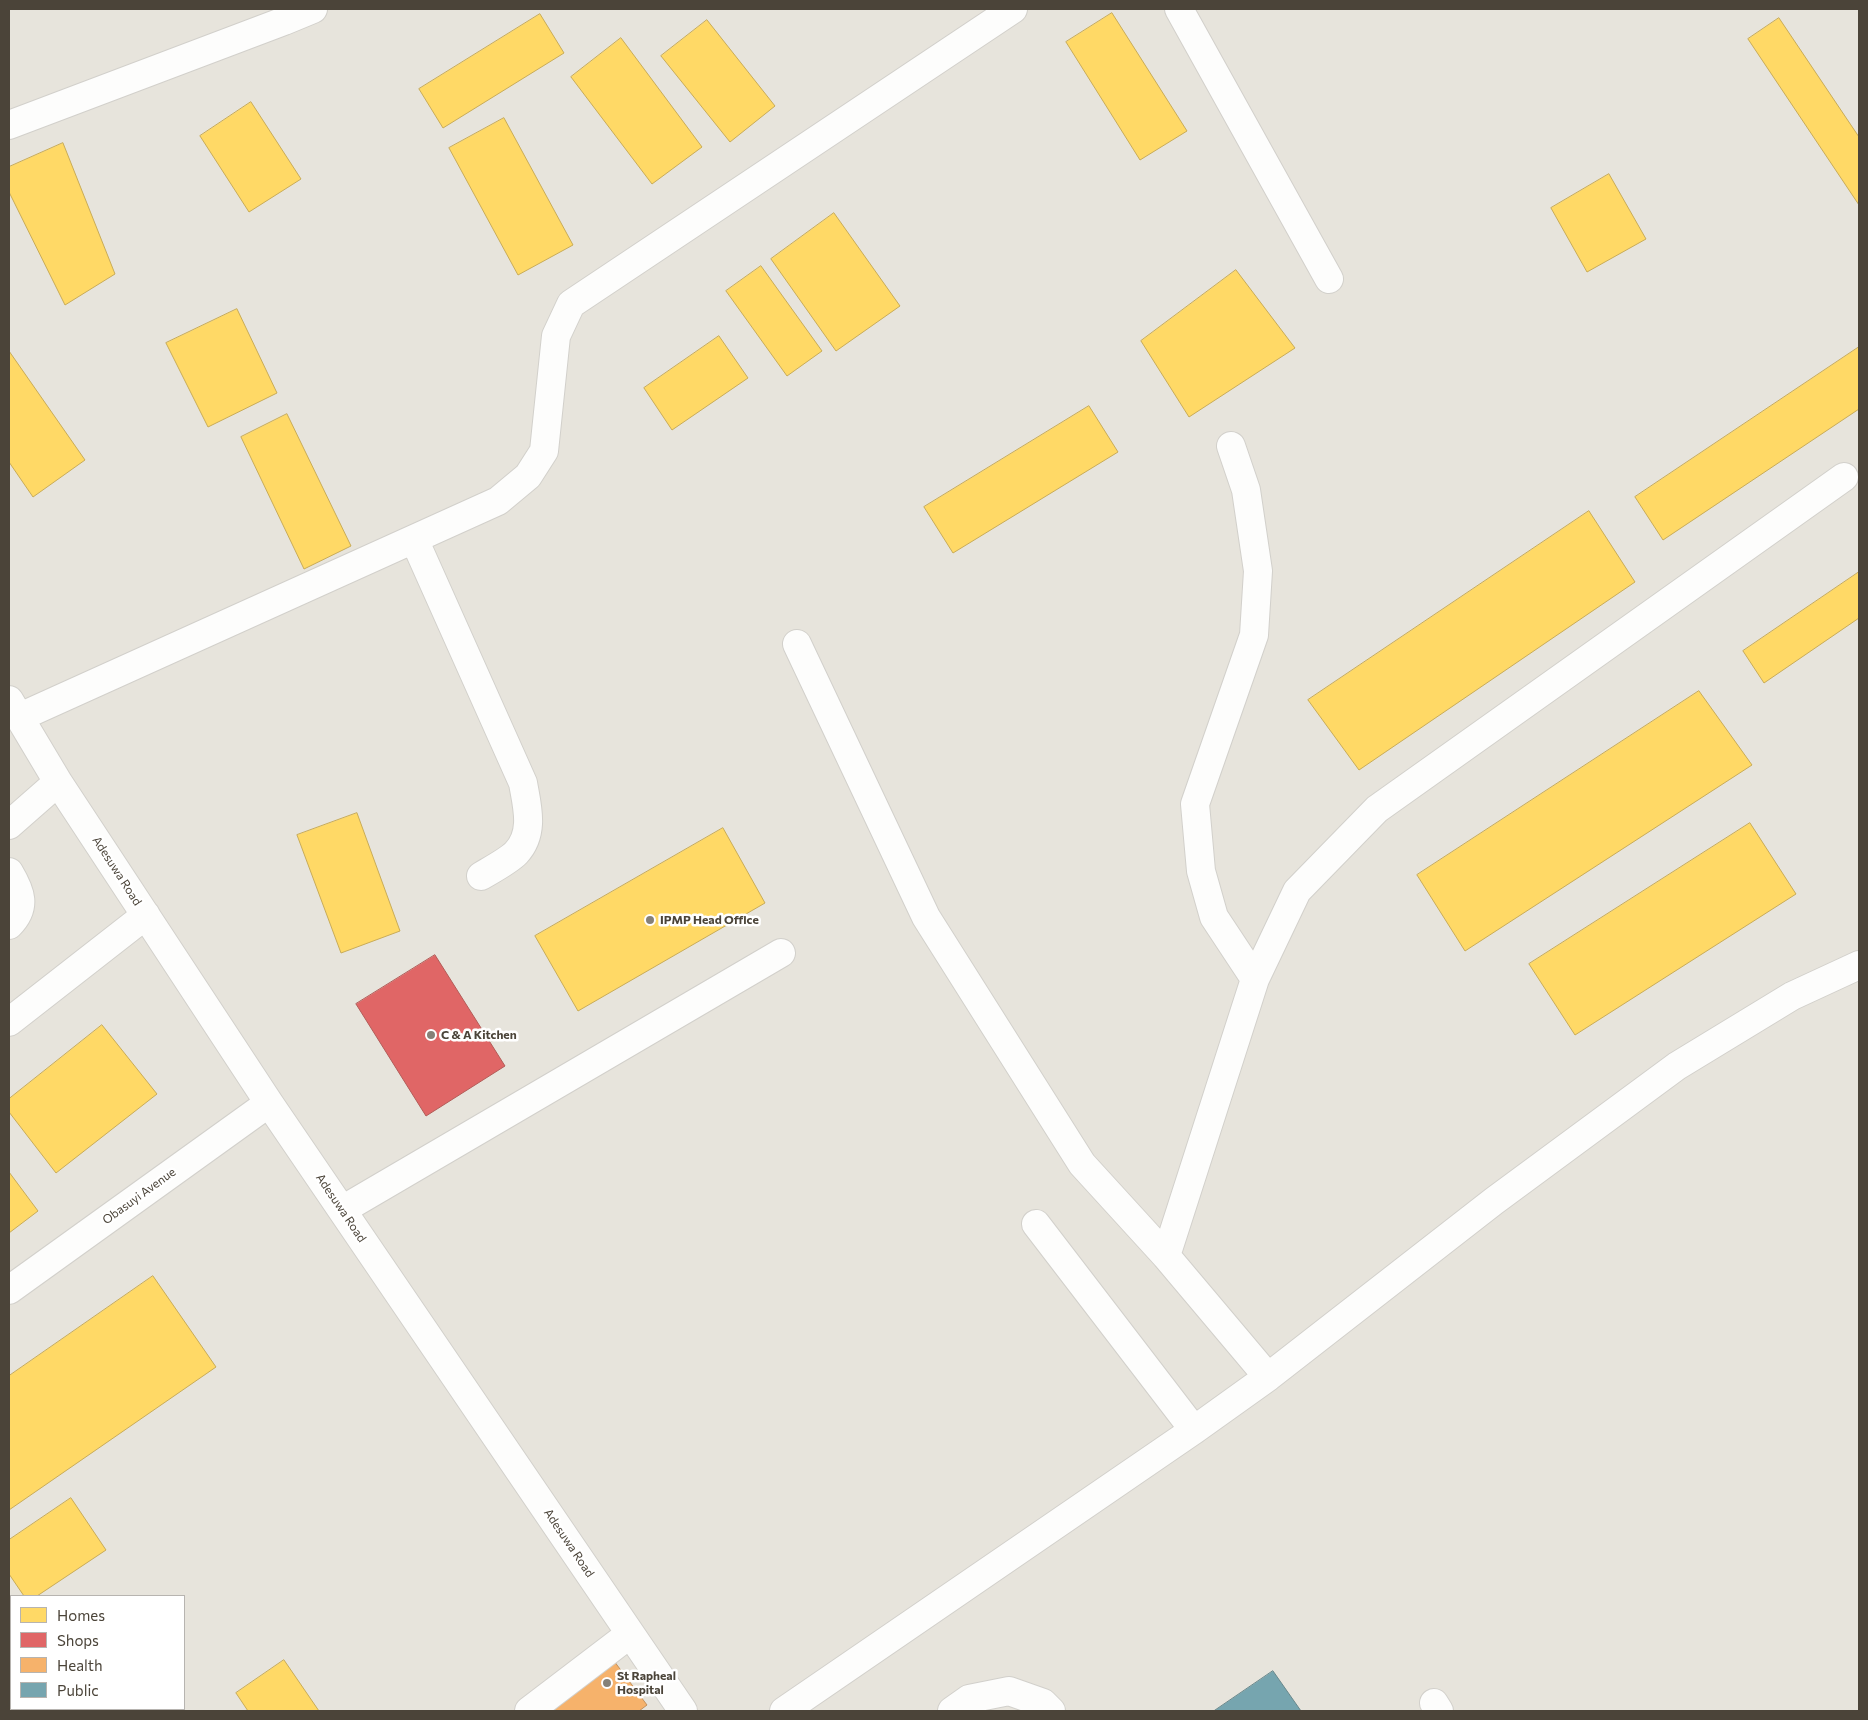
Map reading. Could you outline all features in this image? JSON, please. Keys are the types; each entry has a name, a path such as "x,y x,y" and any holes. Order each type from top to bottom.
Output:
{"street":[{"path":"9,125 313,9"},
{"path":"15,708 414,539 498,501 528,476 544,451 556,336 571,304 1013,9"},
{"path":"1179,9 1329,279"},
{"path":"1231,446 1246,490 1258,571 1254,636 1195,804 1201,871 1214,917 1255,979"},
{"path":"1166,1256 1255,979 1297,891 1377,809 1844,477"},
{"path":"414,539 523,782 528,810 528,834 516,853 481,876"},
{"path":"796,644 926,917 1082,1164 1166,1256 1268,1377"},
{"name":"Adesuwa Road","path":"15,708 58,782 269,1103 682,1711"},
{"path":"9,825 58,782"},
{"path":"9,872 17,885 21,900 17,917 9,925"},
{"path":"9,1022 146,915"},
{"path":"342,1210 781,953"},
{"path":"784,1711 1194,1430 1268,1377 1494,1201 1677,1066 1792,996 1859,965"},
{"name":"Obasuyi Avenue","path":"9,1290 269,1103"},
{"path":"1036,1224 1194,1430"},
{"path":"530,1711 630,1634"},
{"path":"952,1711 969,1699 1010,1691 1043,1703 1051,1711"}],"shaded area":[{"path":"9,9 1859,9 1859,1711 9,1711"}],"building: Homes":[{"path":"1112,13 1187,131 1140,160 1066,42"},
{"path":"540,14 564,53 443,128 419,89"},
{"path":"1779,18 1859,137 1859,205 1748,39"},
{"path":"707,20 775,106 730,142 661,56"},
{"path":"621,38 702,147 652,184 571,77"},
{"path":"251,102 301,179 249,212 200,136"},
{"path":"504,118 573,245 518,275 449,148"},
{"path":"63,143 115,274 65,305 9,192 9,167"},
{"path":"1609,174 1646,239 1587,272 1551,208"},
{"path":"834,213 900,306 836,351 771,259"},
{"path":"761,266 822,351 787,376 726,291"},
{"path":"1236,270 1295,348 1189,417 1141,341"},
{"path":"237,309 277,393 208,427 166,343"},
{"path":"719,336 748,378 672,430 644,388"},
{"path":"1859,347 1859,409 1663,540 1635,497"},
{"path":"9,351 85,460 33,497 9,462"},
{"path":"1089,406 1118,452 953,553 924,507"},
{"path":"287,414 351,546 304,569 241,437"},
{"path":"1589,511 1635,582 1359,770 1308,700"},
{"path":"1859,572 1859,618 1764,683 1743,651"},
{"path":"1699,691 1752,765 1465,951 1417,875"},
{"path":"357,813 400,931 341,953 297,835"},
{"path":"1750,823 1796,894 1575,1035 1529,964"},
{"name":"IPMP Head Office","path":"723,828 765,903 578,1011 535,936"},
{"path":"102,1025 157,1094 56,1173 9,1112 9,1099"},
{"path":"9,1172 38,1211 9,1233"},
{"path":"153,1276 216,1367 9,1510 9,1376"},
{"path":"71,1498 106,1550 38,1595 23,1595 9,1574 9,1540"},
{"path":"284,1660 319,1711 248,1711 236,1693"}],"building: Shops":[{"name":"C & A Kitchen","path":"435,955 505,1066 426,1116 356,1004"}],"building: Health":[{"name":"St Rapheal Hospital","path":"614,1661 647,1705 639,1711 545,1711"}],"building: Public":[{"path":"1273,1671 1301,1711 1214,1711"}],"place":[{"name":"IPMP Head Office","path":"650,920"},
{"name":"C & A Kitchen","path":"431,1035"},
{"name":"St Rapheal Hospital","path":"607,1683"}]}
